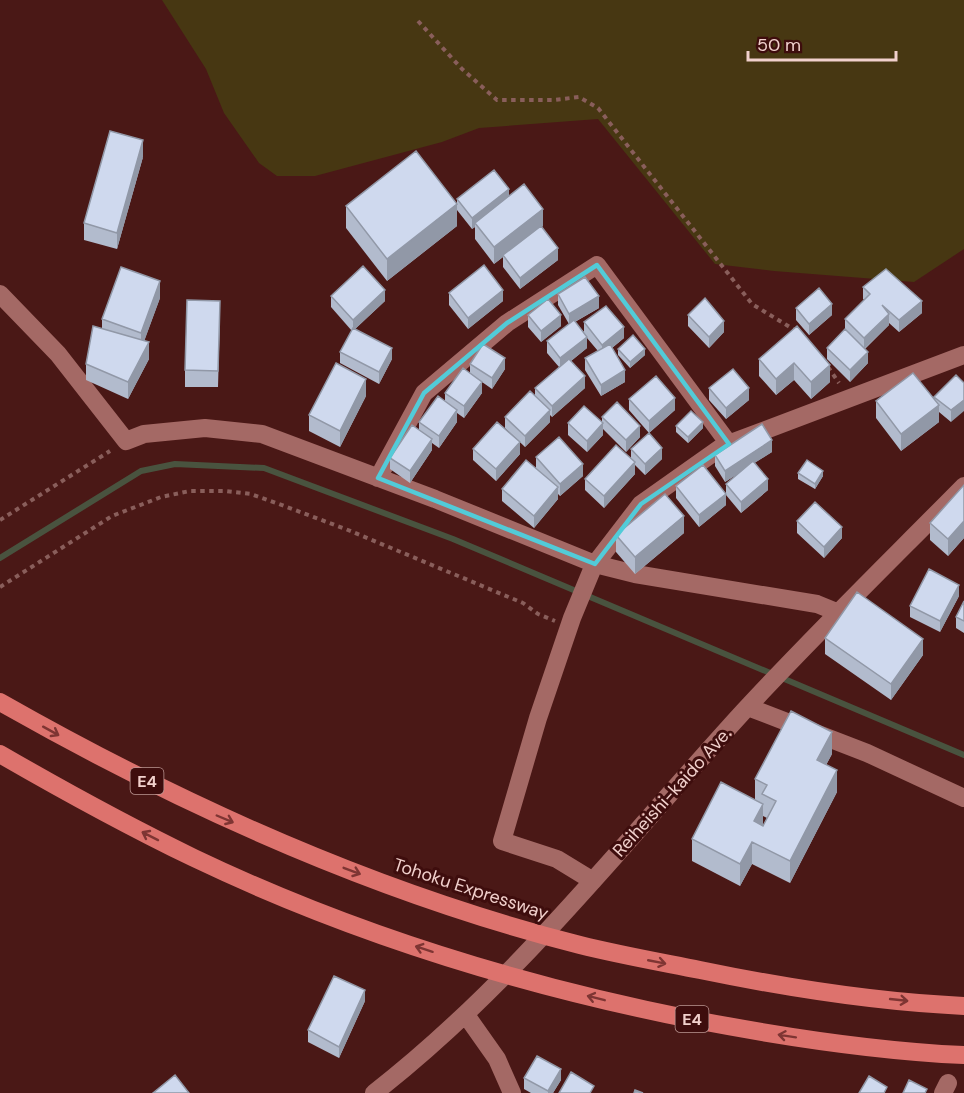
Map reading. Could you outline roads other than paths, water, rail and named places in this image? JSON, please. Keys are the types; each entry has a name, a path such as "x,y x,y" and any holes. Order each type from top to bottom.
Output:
{"highway":[{"name":"Tohoku Expressway","path":"0,702 74,744 158,787 298,850 417,895 517,927 579,945 772,985 964,1006"},
{"name":"E4","path":"0,754 186,854 279,895 397,940 480,968 626,1006 729,1026 845,1045 964,1055"}],"street":[{"path":"378,478 424,393 507,323 597,265 729,444"},
{"path":"0,294 58,354 126,441 144,434 188,429 226,429 262,434 378,478 593,568 817,604 838,613"},
{"path":"593,881 556,859 502,841 538,718 571,622 593,568 640,504 729,444 964,356"},
{"name":"Reiheishi-kaido Ave.","path":"374,1093 466,1015 593,881 795,657 964,486"},
{"path":"753,702 964,798"},
{"path":"466,1015 497,1059 512,1093"}],"waterway":[{"path":"0,558 141,471 175,464 264,468 453,539 964,755"}]}
